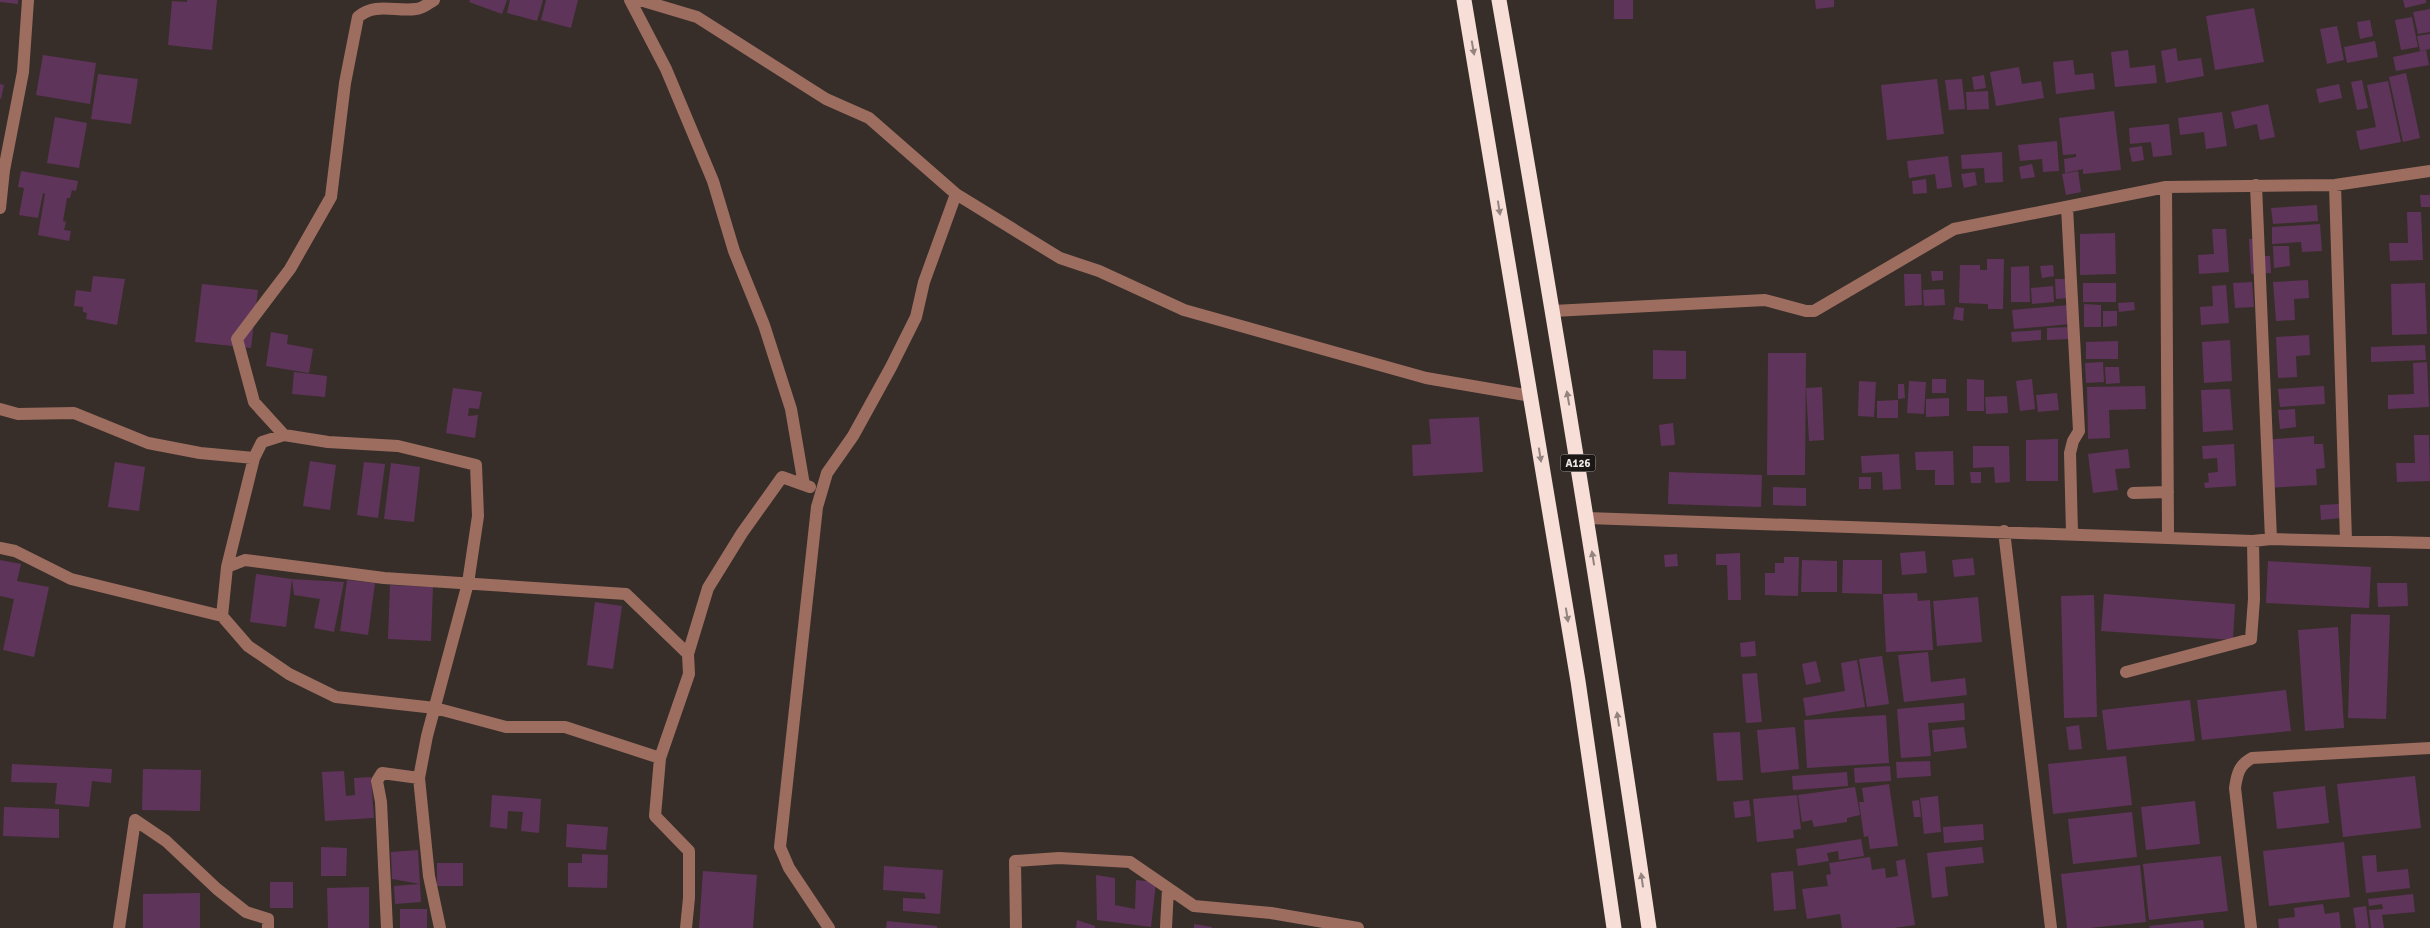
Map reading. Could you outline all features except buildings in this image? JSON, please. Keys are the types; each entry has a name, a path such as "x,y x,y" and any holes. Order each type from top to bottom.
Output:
{"highway":[{"name":"A126","path":"1464,0 1578,681 1614,928"},
{"name":"A126","path":"1499,0 1587,518 1649,928"}],"street":[{"path":"0,208 4,170 23,72 28,0"},
{"path":"284,435 254,402 237,339 290,269 331,197 345,83 358,17 365,11 374,8 418,9 434,0"},
{"path":"630,0 666,69 712,181 734,251 764,325 791,410 804,485"},
{"path":"640,0 697,17 826,99 869,118 956,194 1060,258 1099,271 1184,310 1426,378 1531,396"},
{"path":"1553,312 1765,300 1806,312 1814,311 1954,229 2166,187 2335,186 2430,171"},
{"path":"2256,185 2271,539"},
{"path":"2335,186 2346,541"},
{"path":"2166,187 2168,536"},
{"path":"829,928 789,868 780,847 817,507 828,473 853,436 891,367 916,316 924,282 956,194"},
{"path":"2067,207 2080,431 2072,441 2070,454 2072,533"},
{"path":"0,409 18,414 74,413 148,443 200,453 254,458"},
{"path":"222,616 227,567 254,458 262,442 284,435 328,442 398,446 476,465 478,516 468,583 435,708 419,778 429,876 440,928"},
{"path":"686,928 689,898 688,851 655,816 660,758 689,674 688,654 708,588 742,533 782,477 822,491"},
{"path":"2133,493 2168,492"},
{"path":"1587,518 2168,536 2253,541 2271,539 2430,543"},
{"path":"2004,531 2051,928"},
{"path":"2126,672 2251,639 2254,599 2253,541"},
{"path":"0,548 15,551 71,579 222,616 248,646 289,674 336,697 435,708 506,727 566,727 660,758"},
{"path":"227,567 245,560 384,578 626,594 688,654"},
{"path":"2251,928 2235,788 2237,773 2242,763 2252,758 2430,748"},
{"path":"387,928 381,802 377,781 382,773 419,778"},
{"path":"119,928 135,820 166,841 217,889 246,912 268,919 268,928"},
{"path":"1016,928 1015,861 1059,858 1130,862 1194,906 1271,913 1358,928"},
{"path":"1166,928 1168,888"}]}
